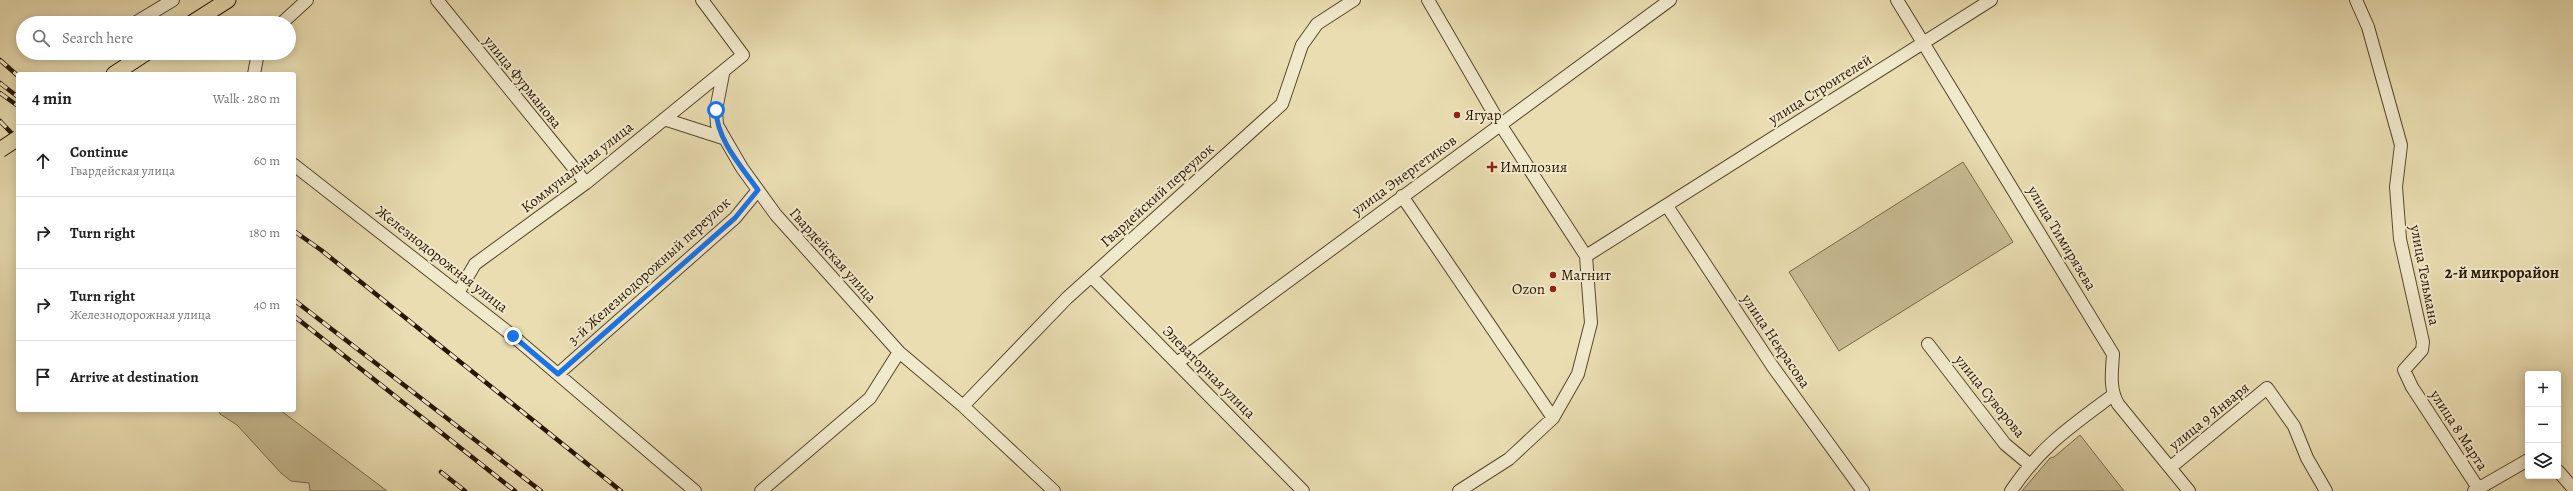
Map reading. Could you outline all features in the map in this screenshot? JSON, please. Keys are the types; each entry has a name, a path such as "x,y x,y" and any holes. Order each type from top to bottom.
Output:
{"main road":[{"path":"203,16 228,0"},
{"path":"117,72 135,60"},
{"path":"0,150 16,139"}],"street":[{"path":"147,16 173,0"},
{"path":"290,16 307,0"},
{"name":"улица Фурманова","path":"437,0 586,183"},
{"path":"702,0 743,55 723,74"},
{"name":"Гвардейский переулок","path":"963,406 1091,276 1282,104 1302,45 1317,24 1354,0"},
{"path":"1428,0 1500,124 1586,256 1591,323 1578,374 1553,418 1509,459 1459,491"},
{"name":"улица Энергетиков","path":"1177,363 1670,0"},
{"name":"улица Тимирязева","path":"1897,0 2113,354 2113,395"},
{"name":"улица Строителей","path":"1586,256 1991,0"},
{"name":"улица Тельмана","path":"2356,0 2368,27 2401,145 2396,188 2400,239 2423,342 2422,350 2404,370 2412,387"},
{"path":"254,72 257,60"},
{"name":"Коммунальная улица","path":"458,293 475,264 586,183 664,119 723,74"},
{"name":"Гвардейская улица","path":"723,74 716,110 717,125 722,138 776,215 899,352 963,406 1054,491"},
{"path":"664,119 722,138"},
{"name":"Железнодорожная улица","path":"296,166 558,374 696,491"},
{"name":"3-й Железнодорожный переулок","path":"558,374 735,218 758,190"},
{"path":"1402,196 1553,418"},
{"name":"улица Некрасова","path":"1667,206 1773,367 1863,491"},
{"name":"Элеваторная улица","path":"1091,276 1303,491"},
{"name":"улица Суворова","path":"1928,344 2005,444 2029,464"},
{"path":"761,491 870,398 899,352"},
{"name":"улица 8 Марта","path":"2412,387 2477,490"},
{"name":"улица 9 Января","path":"2171,467 2267,388 2294,426 2307,458 2326,491"},
{"path":"2011,491 2029,464 2052,440 2113,395 2189,491"},
{"path":"2477,490 2525,462"},
{"path":"2561,474 2573,488"}],"shaded area":[{"path":"1963,162 2013,242 1839,351 1789,272"},
{"path":"220,412 283,412 387,491 310,491 309,483 291,481 281,473 237,425 220,414"},
{"path":"2080,435 2124,491 2022,491 2050,458 2054,457"}],"railway":[{"path":"0,60 16,74"},
{"path":"0,83 16,95"},
{"path":"0,93 16,105"},
{"path":"0,121 16,138"},
{"path":"296,232 321,250 621,491"},
{"path":"296,302 541,491"},
{"path":"296,318 515,491"},
{"path":"441,472 465,491"}],"place":[{"name":"Ягуар","path":"1457,115"},
{"name":"Имплозия","path":"1492,167"},
{"name":"Магнит","path":"1553,275"},
{"name":"Ozon","path":"1553,289"}],"district":[{"name":"2-й микрорайон","path":"2502,272"}],"route":[{"path":"513,336 558,374 735,218 758,190 722,138 717,125 716,110"}]}
